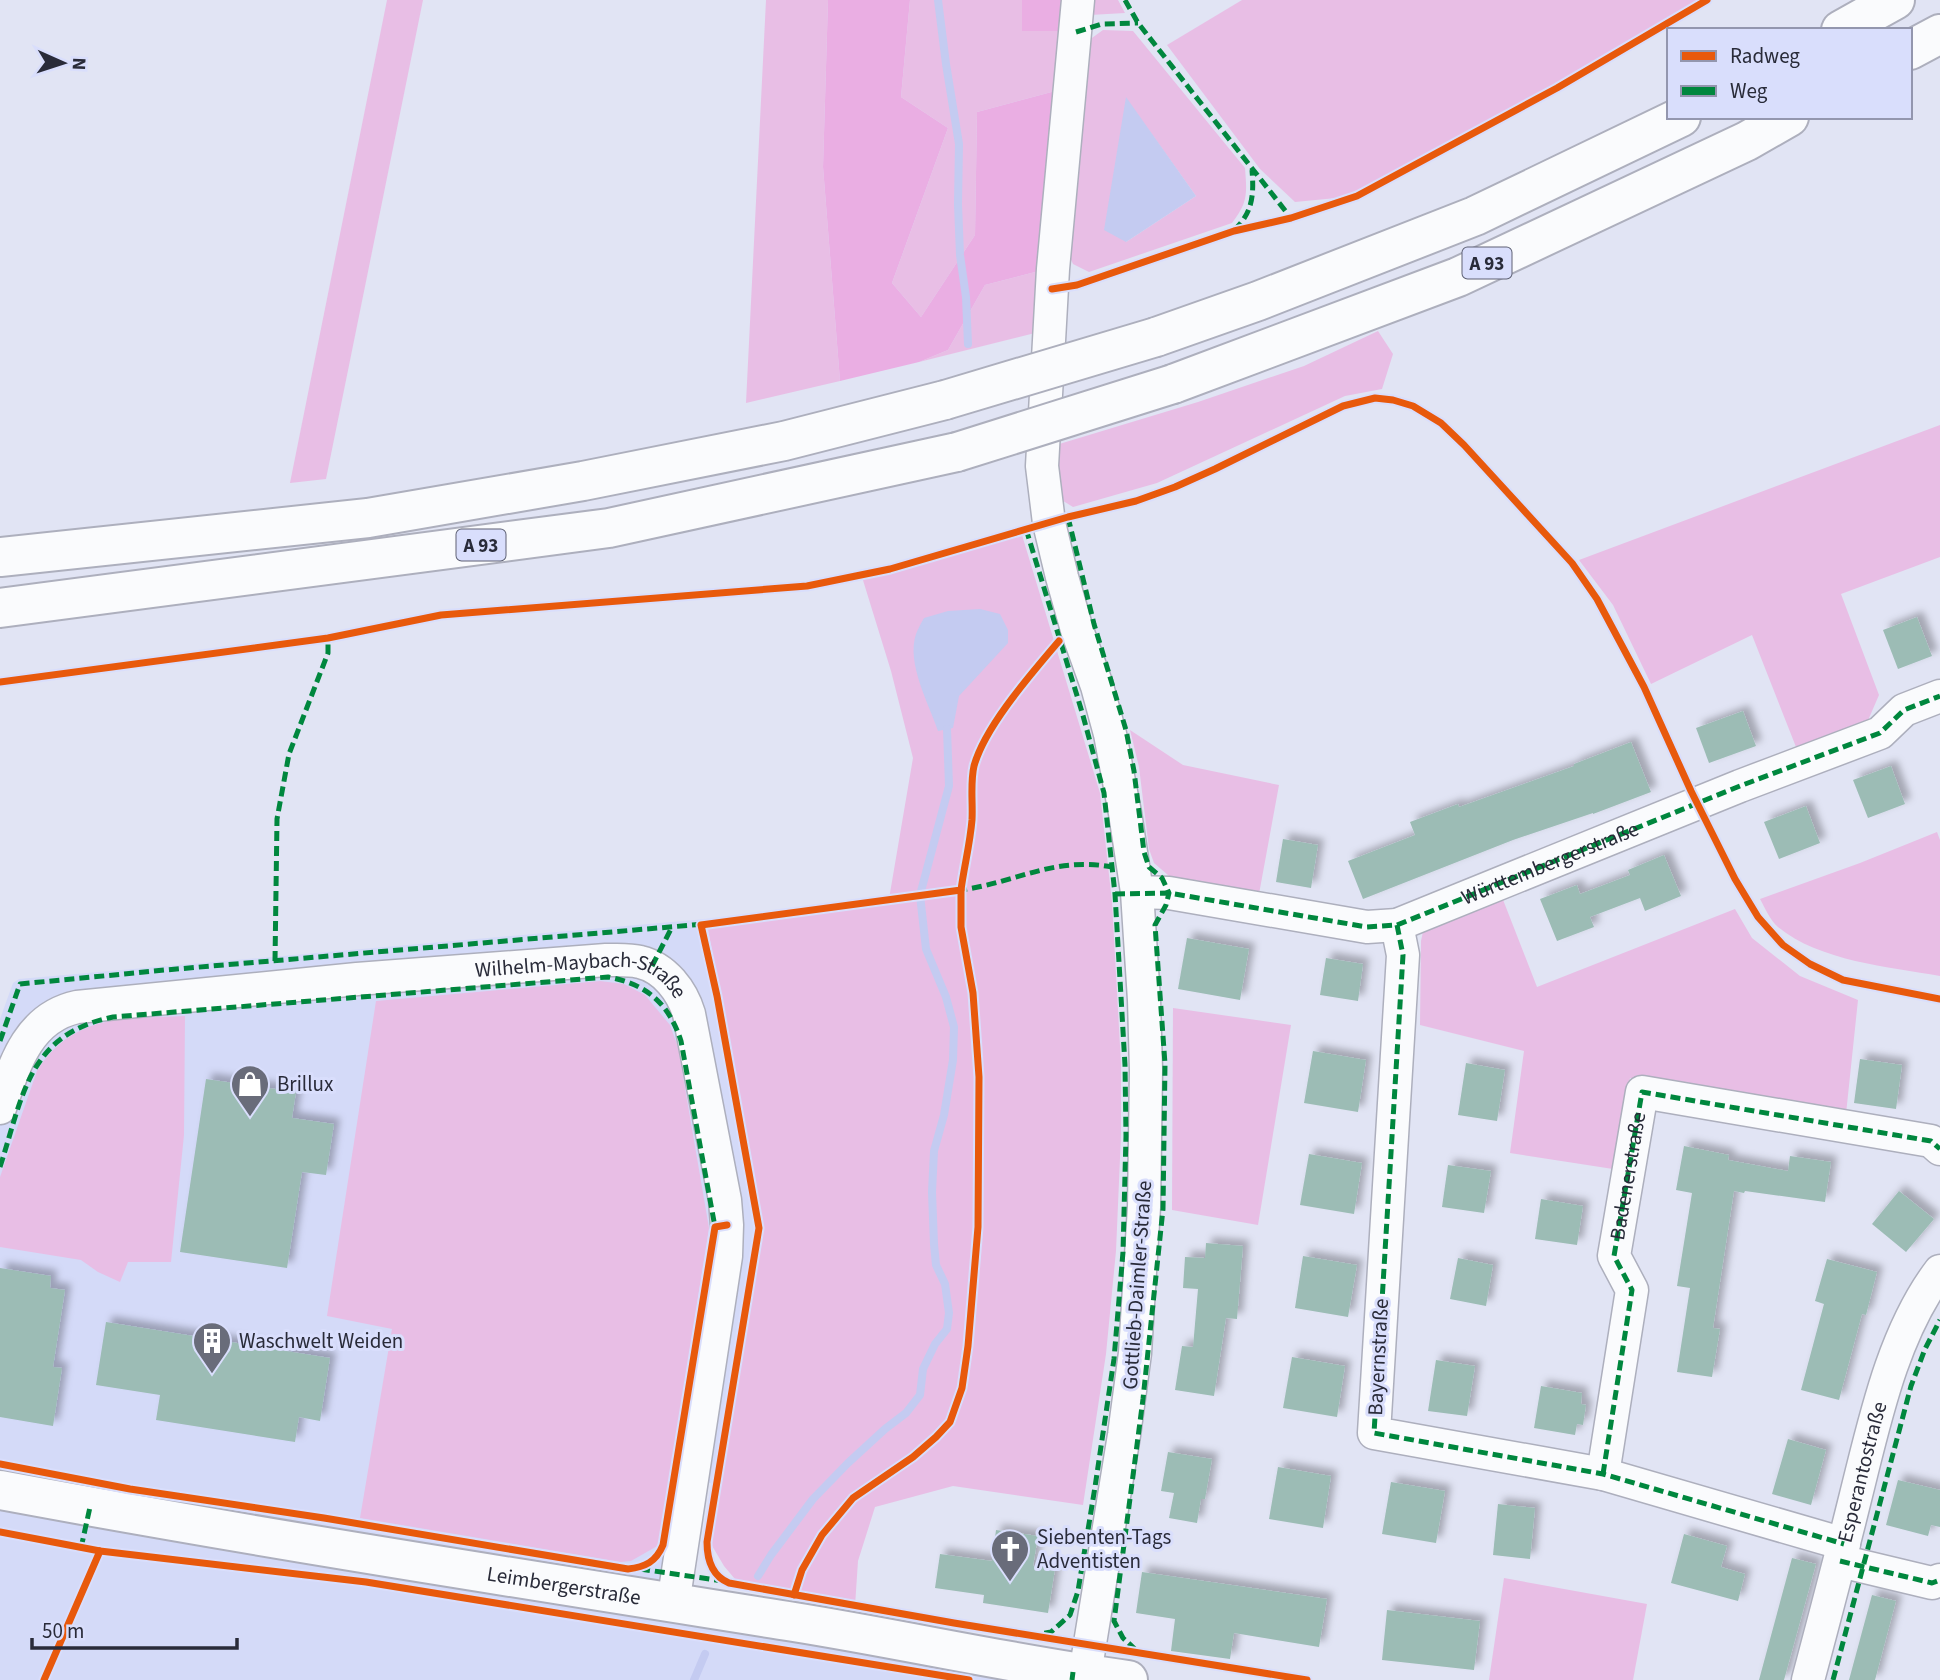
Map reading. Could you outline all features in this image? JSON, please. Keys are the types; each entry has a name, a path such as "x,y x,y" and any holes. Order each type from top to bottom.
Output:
{"main road":[{"path":"1845,28 1895,0"},
{"path":"1912,49 1940,34"},
{"name":"A 93","path":"0,557 368,518 583,481 785,441 945,400 1156,337 1258,300 1475,216 1677,119"},
{"name":"A 93","path":"0,608 609,528 957,452 1173,384 1458,277 1747,141 1786,119"},
{"name":"Leimbergerstraße","path":"0,1490 1128,1680"}],"street":[{"name":"Gottlieb-Daimler-Straße","path":"1078,0 1053,269 1042,466 1049,523 1076,630 1097,686 1110,734 1125,813 1137,892 1146,1070 1142,1255 1135,1353 1085,1674"},
{"name":"Württembergerstraße","path":"1137,892 1169,893 1367,927 1397,925 1740,786 1880,733 1904,710 1940,696"},
{"name":"Bayernstraße","path":"1397,925 1402,955 1374,1433 1603,1474 1932,1583 1940,1580"},
{"name":"Wilhelm-Maybach-Straße","path":"0,1108 19,1055 33,1033 56,1014 76,1007 357,979 606,960 643,963 666,976 679,991 689,1014 723,1187 727,1225 726,1256 673,1604"},
{"name":"Badenerstraße","path":"1603,1474 1632,1290 1614,1256 1642,1092 1931,1140 1940,1149"},
{"name":"Esperantostraße","path":"1808,1680 1874,1425 1894,1360 1914,1313 1940,1271"}],"shaded area":[{"path":"387,0 423,0 326,479 290,483"},
{"path":"766,0 828,0 823,167 840,381 746,403"},
{"path":"828,0 910,0 901,97 948,128 892,283 921,317 975,235 977,112 1059,90 1039,271 985,285 948,350 919,362 840,381 823,167"},
{"path":"910,0 1022,0 1022,31 1064,31 1059,90 977,112 975,235 921,317 892,283 948,128 901,97"},
{"path":"1022,0 1066,0 1064,31 1022,31"},
{"path":"1091,0 1118,0 1125,13 1090,15"},
{"path":"1242,0 1707,0 1557,88 1357,196 1295,202 1260,169 1167,45"},
{"path":"1103,30 1133,31 1245,168 1245,197 1232,223 1089,272 1073,264 1067,251 1085,43","holes":["1126,98 1196,196 1126,242"]},
{"path":"1126,97 1196,196 1126,242 1104,230"},
{"path":"1039,271 1035,333 919,362 948,350 985,285"},
{"path":"1378,331 1393,354 1382,389 1345,396 1157,483 1073,507 1060,499 1056,445 1198,402 1304,366"},
{"path":"1940,425 1940,557 1841,594 1879,695 1866,725 1798,752 1752,635 1651,684 1613,605 1579,560"},
{"path":"1022,535 1100,793 1112,902 1121,1064 1116,1251 1106,1354 1083,1505 953,1486 875,1507 858,1561 855,1606 740,1585 711,1544 763,1228 707,924 889,899 913,758 891,671 862,577"},
{"path":"980,609 1000,614 1008,630 1008,643 959,696 953,728 938,731 916,670 916,634 924,618 948,611"},
{"path":"1130,730 1183,765 1279,785 1259,894 1183,888 1154,863 1149,849 1139,767"},
{"path":"1937,832 1940,840 1940,976 1877,966 1813,948 1778,927 1760,899 1860,863"},
{"path":"1500,892 1537,987 1735,909 1752,938 1800,976 1858,1000 1846,1114 1630,1078 1613,1169 1510,1153 1524,1051 1420,1025 1421,941 1424,927"},
{"path":"706,919 763,1228 722,1485 691,1480 673,1604 1128,1680 0,1680 0,1019 13,983 19,979"},
{"path":"600,981 624,984 645,995 670,1025 678,1047 709,1228 659,1545 631,1561 621,1562 360,1518 392,1329 327,1316 376,1001"},
{"path":"1173,1008 1291,1025 1258,1225 1172,1210"},
{"path":"185,1016 184,1135 171,1262 128,1262 120,1282 81,1260 0,1247 0,1177 37,1071 51,1052 67,1038 102,1023 121,1019"},
{"path":"1504,1578 1647,1604 1633,1680 1489,1680"}],"building":[{"path":"1917,617 1932,656 1898,669 1883,630"},
{"path":"1743,711 1756,746 1709,763 1696,728"},
{"path":"1631,742 1651,792 1513,840 1363,899 1348,861 1415,835 1410,822 1574,766"},
{"path":"1891,766 1905,804 1868,818 1853,780"},
{"path":"1806,806 1820,843 1779,859 1764,822"},
{"path":"1283,839 1318,845 1311,888 1276,882"},
{"path":"1664,855 1681,896 1645,911 1640,898 1590,917 1594,927 1557,941 1540,899 1577,885 1580,894 1630,875 1628,870"},
{"path":"1187,938 1249,949 1240,1000 1178,989"},
{"path":"1326,958 1363,964 1358,1001 1320,995"},
{"path":"1313,1051 1366,1060 1358,1112 1304,1103"},
{"path":"1860,1059 1902,1065 1896,1109 1854,1103"},
{"path":"1466,1063 1505,1070 1497,1121 1458,1115"},
{"path":"206,1079 296,1092 292,1118 334,1124 326,1175 302,1172 287,1268 180,1252"},
{"path":"1684,1146 1729,1155 1728,1160 1788,1171 1790,1156 1831,1162 1825,1202 1734,1191 1713,1328 1720,1329 1712,1377 1677,1372 1690,1288 1677,1286 1692,1193 1676,1190"},
{"path":"1309,1154 1362,1163 1354,1214 1300,1205"},
{"path":"1448,1165 1491,1171 1484,1213 1442,1207"},
{"path":"1899,1191 1934,1219 1906,1252 1872,1224"},
{"path":"1541,1199 1583,1206 1577,1245 1535,1239"},
{"path":"1206,1243 1243,1246 1237,1319 1226,1318 1214,1396 1175,1390 1182,1346 1193,1347 1198,1289 1183,1288 1185,1257 1205,1258"},
{"path":"1303,1256 1357,1265 1348,1317 1295,1308"},
{"path":"1458,1258 1493,1265 1486,1306 1450,1299"},
{"path":"1827,1259 1877,1272 1866,1315 1862,1314 1839,1400 1801,1390 1824,1304 1815,1301"},
{"path":"0,1268 51,1276 50,1288 65,1290 53,1367 62,1368 53,1426 0,1417"},
{"name":"Waschwelt Weiden","path":"106,1322 330,1358 320,1421 299,1417 295,1442 156,1420 160,1395 96,1385"},
{"path":"1292,1357 1345,1366 1337,1417 1283,1408"},
{"path":"1436,1360 1475,1366 1467,1416 1428,1411"},
{"path":"1541,1386 1582,1393 1581,1404 1586,1405 1583,1425 1577,1424 1575,1435 1534,1428"},
{"path":"1788,1439 1826,1450 1811,1505 1772,1494"},
{"path":"1168,1452 1212,1459 1205,1499 1201,1499 1197,1523 1169,1518 1174,1493 1161,1491"},
{"path":"1278,1467 1331,1476 1323,1528 1269,1519"},
{"path":"1898,1480 1940,1490 1940,1527 1931,1525 1928,1536 1886,1525"},
{"path":"1391,1482 1445,1491 1436,1543 1382,1534"},
{"path":"1498,1504 1535,1508 1530,1559 1493,1555"},
{"path":"996,1530 1038,1536 1033,1566 1055,1569 1048,1613 983,1603 984,1595 935,1588 940,1554 992,1561"},
{"path":"1684,1534 1727,1546 1721,1567 1745,1574 1738,1601 1671,1583"},
{"path":"1792,1558 1816,1564 1784,1680 1759,1680"},
{"path":"1142,1572 1327,1599 1319,1647 1234,1633 1230,1659 1171,1651 1175,1619 1136,1613"},
{"path":"1872,1595 1896,1601 1875,1680 1849,1680"},
{"path":"1387,1610 1480,1621 1474,1670 1382,1660"}],"waterway":[{"path":"938,0 959,144 960,255 966,297 968,344"},
{"path":"758,1576 813,1499 848,1463 906,1413 920,1395 923,1369 935,1344 947,1329 949,1313 945,1284 936,1265 932,1192 934,1151 944,1115 953,1060 954,1027 946,997 926,949 920,895 949,786 947,729"},
{"path":"694,1680 705,1654"}],"marked path":[{"path":"1125,0 1138,23 1291,218"},
{"path":"1076,32 1102,24 1138,23"},
{"path":"1234,230 1249,210 1253,187 1252,170"},
{"path":"1068,517 1094,624 1126,730 1144,852 1149,867 1162,878 1169,893 1155,925 1165,1064 1163,1209 1143,1399 1114,1621 1123,1638 1137,1651"},
{"path":"1026,529 1104,793 1115,894 1125,1065 1126,1136 1123,1252 1114,1359 1078,1591 1070,1615 1051,1632 1040,1634"},
{"path":"275,961 277,819 289,754 328,653 328,638"},
{"path":"1115,894 1169,893 1367,927 1397,925 1740,786 1880,733 1904,710 1940,696"},
{"path":"961,894 961,890 1053,868 1072,865 1112,867"},
{"path":"0,1041 20,984 705,924"},
{"path":"1397,925 1403,955 1374,1433 1603,1474 1844,1544"},
{"path":"652,966 672,927"},
{"path":"0,1167 15,1116 33,1072 46,1053 63,1038 85,1025 113,1017 608,977 634,985 655,998 676,1028 681,1041 714,1233"},
{"path":"1603,1474 1632,1290 1614,1256 1642,1092 1931,1141 1940,1149"},
{"path":"1833,1680 1911,1386 1940,1320"},
{"path":"81,1548 90,1507"},
{"path":"1840,1561 1932,1583 1940,1580"},
{"path":"640,1569 723,1581"},
{"path":"1072,1680 1073,1672"}],"cycle path":[{"path":"1052,289 1077,285 1234,231 1291,218 1357,196 1557,88 1707,0"},
{"path":"0,682 328,638 441,615 807,586 890,569 1068,517 1136,501 1215,469 1343,406 1375,398 1393,400 1413,406 1441,423 1572,563 1597,599 1644,687 1735,879 1758,917 1783,945 1810,964 1843,980 1940,999"},
{"path":"1059,641 1010,700 980,750 973,773 972,820 961,890 701,925 717,996 759,1228 707,1542 709,1561 718,1576 729,1583 954,1623 1307,1680"},
{"path":"794,1595 802,1570 822,1535 853,1498 913,1457 936,1437 950,1422 962,1388 978,1227 979,1077 973,993 961,927 961,890"},
{"path":"0,1464 130,1489 324,1518 628,1569 640,1567 653,1560 663,1545 715,1227 727,1225"},
{"path":"0,1532 100,1551 366,1582 969,1680"},
{"path":"44,1680 100,1551"}],"place":[{"name":"Brillux","path":"250,1118"},
{"name":"Waschwelt Weiden","path":"212,1375"},
{"name":"Siebenten-Tags Adventisten","path":"1010,1583"}]}
